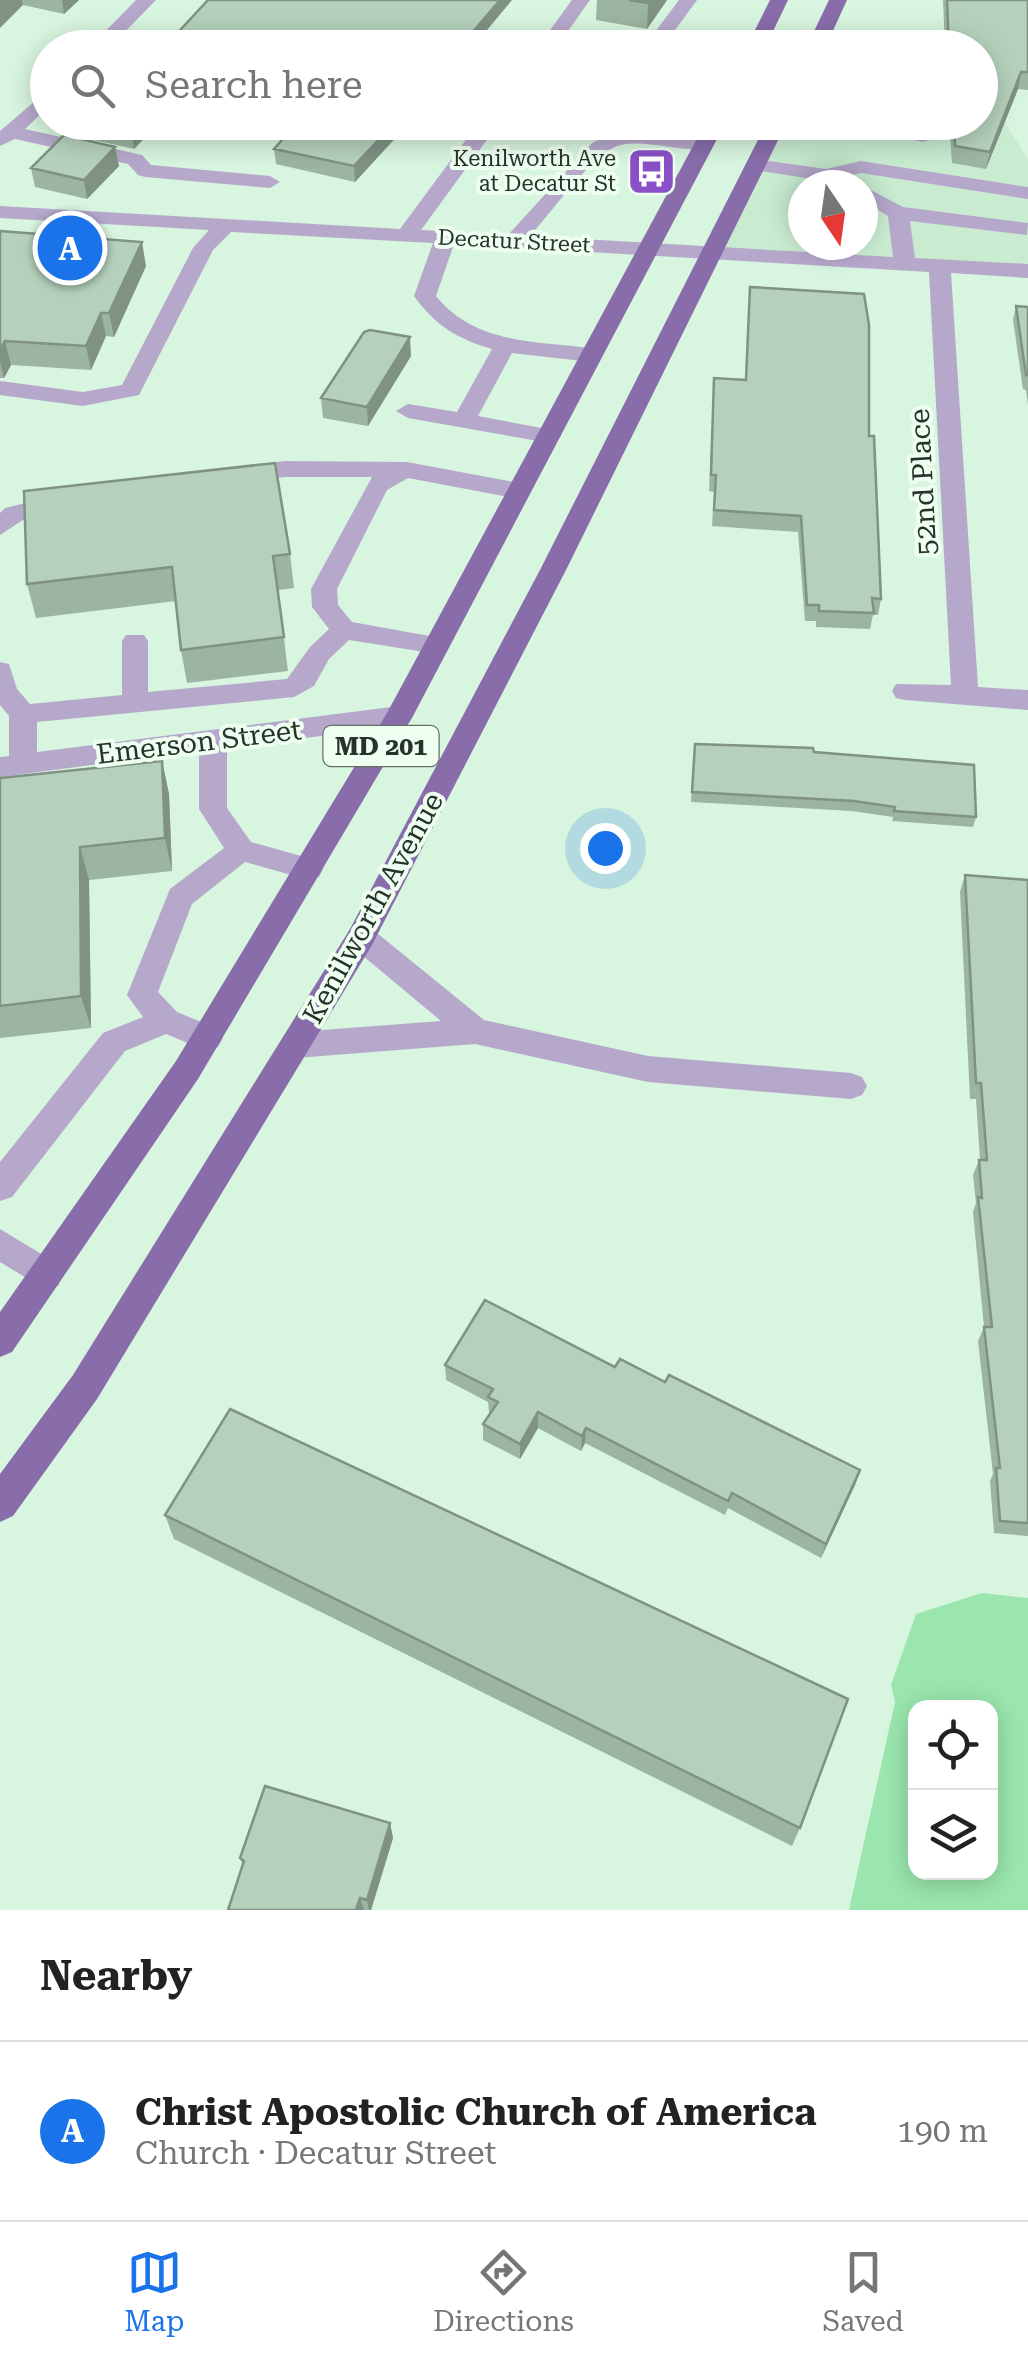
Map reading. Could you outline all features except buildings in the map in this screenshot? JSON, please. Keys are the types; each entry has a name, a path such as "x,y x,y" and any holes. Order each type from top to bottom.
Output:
{"main road":[{"path":"764,30 779,0"},
{"path":"824,30 838,0"},
{"name":"MD 201","path":"0,1341 206,1038 309,869 399,716 707,140"},
{"name":"Kenilworth Avenue","path":"0,1504 84,1387 361,937 714,253 768,140"}],"street":[{"path":"116,30 147,0"},
{"path":"559,30 581,0"},
{"path":"666,30 688,0"},
{"path":"8,127 30,110"},
{"path":"60,140 135,159 144,171 270,182"},
{"path":"406,235 477,140"},
{"path":"514,242 599,148 611,140"},
{"path":"755,165 794,170"},
{"path":"846,170 861,167 1028,192"},
{"path":"878,201 898,213 1027,229 1022,271"},
{"name":"Decatur Street","path":"0,212 1022,271"},
{"path":"898,213 905,264"},
{"path":"0,388 80,400 106,400 131,390 204,248 225,225"},
{"path":"446,237 425,296 437,316 467,337 505,346 591,355"},
{"name":"52nd Place","path":"940,266 966,695"},
{"path":"464,421 505,346"},
{"path":"408,411 549,436"},
{"path":"208,480 284,469 408,470 520,491"},
{"path":"408,470 377,486 324,589 325,608 344,630 437,646"},
{"path":"0,527 14,514 93,497"},
{"path":"23,714 294,688 305,679 319,652 344,630"},
{"path":"135,641 135,704"},
{"path":"0,670 4,692 23,714"},
{"path":"905,691 1028,700"},
{"path":"12,766 23,714"},
{"name":"Emerson Street","path":"12,766 399,716"},
{"path":"214,740 213,810 241,850 309,869"},
{"path":"206,1038 166,1021 142,994 180,897 241,850"},
{"path":"361,937 475,1032"},
{"path":"0,1187 114,1042 166,1021"},
{"path":"296,1045 475,1032 648,1069 851,1086"},
{"path":"0,1244 46,1275"}],"shaded area":[{"path":"1001,117 1028,159 1028,271 836,260 878,260 878,170 788,170 788,257 714,253 769,140 998,140"}],"green space":[{"path":"982,1593 1028,1598 1028,1910 849,1910 895,1702 891,1685 916,1614"}],"place":[{"name":"Kenilworth Ave at Decatur St","path":"651,171"},
{"name":"Christ Apostolic Church of America","path":"70,248"}]}
